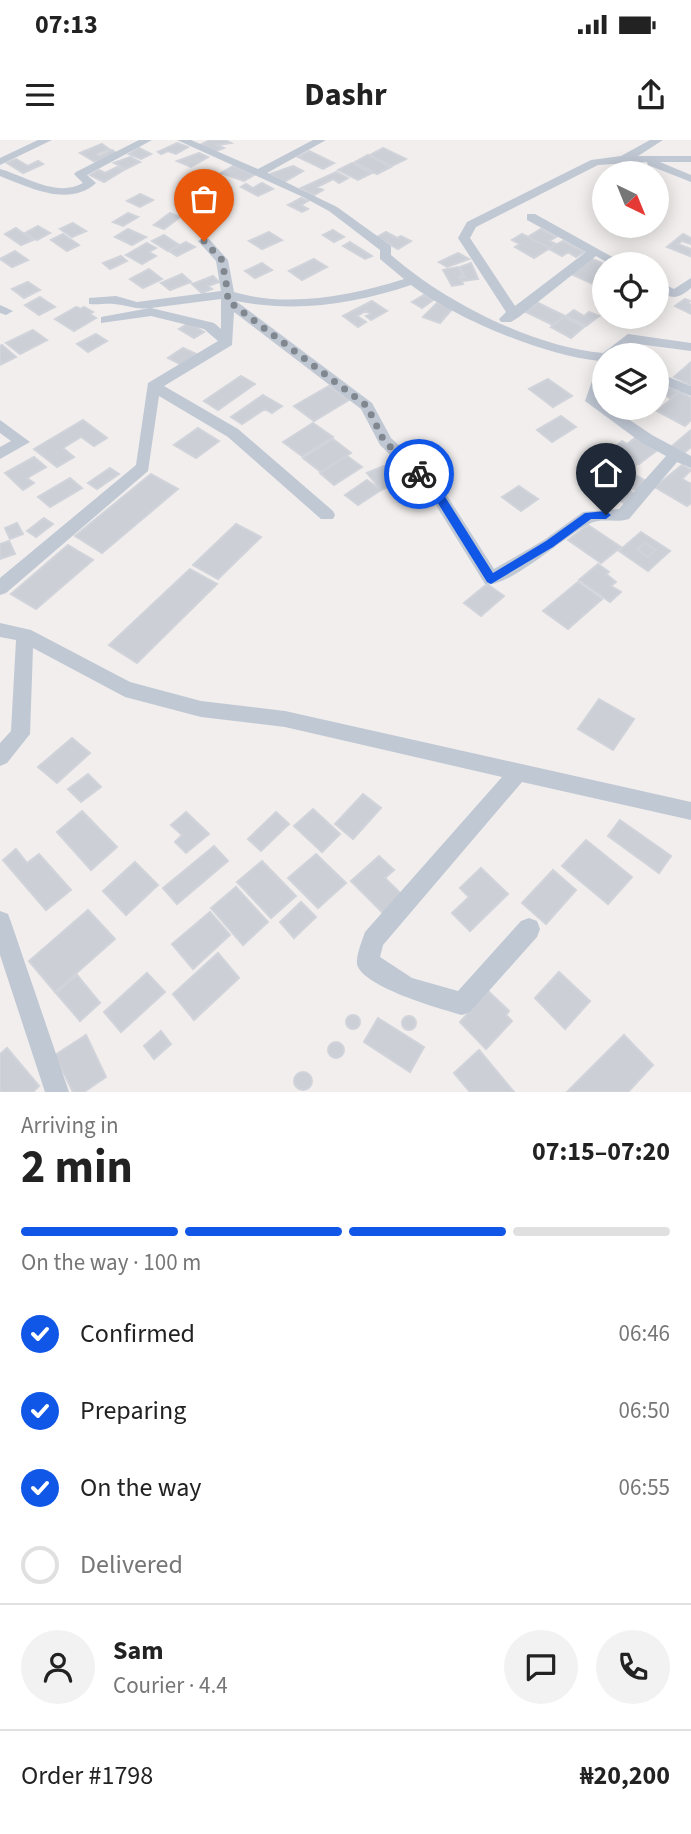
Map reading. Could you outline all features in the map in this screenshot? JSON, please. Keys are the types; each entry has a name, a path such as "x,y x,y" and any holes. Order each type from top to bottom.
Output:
{"street":[{"path":"0,162 47,140"},
{"path":"0,172 66,193 84,188 90,183 80,174 147,140"},
{"path":"182,140 333,209 387,249 384,256 411,281 480,321 584,356 592,356"},
{"path":"259,173 320,140"},
{"path":"624,159 658,140"},
{"path":"643,159 691,178"},
{"path":"514,313 464,238 471,225 595,162 691,159"},
{"path":"495,326 595,251 531,217"},
{"path":"204,241 222,260 228,297 227,342"},
{"path":"106,320 144,309 228,297 279,302 361,297 411,281"},
{"path":"669,292 675,295 691,282"},
{"path":"228,297 367,406 384,441 433,486 491,579 550,544 589,516 623,515 674,455"},
{"path":"94,301 116,300 209,326 227,342"},
{"path":"622,343 628,338 663,343"},
{"path":"153,386 227,342"},
{"path":"669,344 691,347"},
{"path":"669,382 691,391"},
{"path":"153,386 233,433 327,515"},
{"path":"0,588 143,467 153,386"},
{"path":"621,420 691,463"},
{"path":"0,425 22,442 0,454"},
{"path":"0,630 25,635 125,689 201,709 285,719 519,771 690,813"},
{"path":"0,757 20,734 25,635"},
{"path":"519,771 373,940 368,962 407,988 462,1004 529,929"},
{"path":"0,922 57,1092"}],"building":[{"path":"210,140 225,140 231,143 217,145 224,148 214,152 200,145"},
{"path":"177,143 188,147 176,154 158,152"},
{"path":"102,144 109,149 97,154 99,156 112,150 116,153 95,162 80,153"},
{"path":"139,148 151,154 141,159 129,154"},
{"path":"383,148 406,159 392,166 370,155"},
{"path":"309,151 334,163 323,169 298,157"},
{"path":"199,153 208,157 191,167 177,161"},
{"path":"368,155 391,167 377,174 355,162"},
{"path":"130,157 140,162 126,169 114,163"},
{"path":"16,159 28,166 38,161 43,164 23,173 7,163"},
{"path":"352,163 372,173 358,180 338,170"},
{"path":"233,166 254,175 244,181 221,173"},
{"path":"293,166 303,171 284,182 270,174"},
{"path":"117,167 124,170 104,182 90,175 99,170 105,173"},
{"path":"336,172 348,178 339,183 333,179 317,187 323,190 314,195 301,188"},
{"path":"220,181 231,188 210,198 196,189"},
{"path":"262,183 273,189 258,196 241,187 246,184 253,188"},
{"path":"140,194 153,200 140,207 127,201"},
{"path":"301,198 308,201 301,205 308,209 302,212 288,205"},
{"path":"128,213 138,217 123,226 113,222"},
{"path":"170,213 180,217 164,229 154,225"},
{"path":"73,223 86,231 72,237 60,229"},
{"path":"38,226 50,233 37,240 25,233"},
{"path":"16,228 33,240 21,245 5,234"},
{"path":"128,229 146,237 132,245 115,237"},
{"path":"541,229 556,237 549,241 556,244 550,248 528,237"},
{"path":"333,230 344,237 334,242 323,235"},
{"path":"269,232 282,240 262,249 249,241"},
{"path":"386,232 411,241 398,249 377,237"},
{"path":"63,234 79,245 67,251 51,240"},
{"path":"522,234 550,248 534,258 515,247 520,244 512,240"},
{"path":"683,234 691,238 691,244 682,241 678,244 691,249 690,256 667,247"},
{"path":"164,235 179,245 168,251 152,241"},
{"path":"563,241 584,252 576,257 568,252 562,256 549,249"},
{"path":"186,242 195,247 177,256 169,251"},
{"path":"350,242 372,256 365,259 343,246"},
{"path":"147,243 156,248 149,252 156,256 142,264 126,255"},
{"path":"15,251 28,260 12,267 0,259"},
{"path":"458,253 469,259 447,267 439,262"},
{"path":"121,256 127,261 110,269 103,263"},
{"path":"314,259 327,267 302,280 289,271"},
{"path":"592,259 592,284 571,274"},
{"path":"262,263 272,270 255,278 245,271"},
{"path":"471,263 478,279 463,281 460,277 465,277 460,267"},
{"path":"458,267 463,276 459,277 463,284 452,286 443,270"},
{"path":"149,269 162,279 143,288 130,279"},
{"path":"182,274 191,282 170,290 161,283"},
{"path":"213,276 219,282 208,286 212,289 202,293 192,284"},
{"path":"28,282 40,290 24,298 12,289"},
{"path":"424,295 433,300 422,308 412,302"},
{"path":"40,297 55,307 39,315 25,305"},
{"path":"685,299 690,301 688,303 691,305 691,314 675,306"},
{"path":"372,301 387,311 371,320 366,316 371,314 366,311 357,316 366,322 358,327 343,316"},
{"path":"437,303 453,308 440,323 423,317"},
{"path":"538,303 565,316 553,325 526,312"},
{"path":"76,307 84,307 93,312 90,314 96,318 74,331 55,319"},
{"path":"574,310 584,316 589,312 592,313 592,321 586,326 566,316"},
{"path":"564,317 584,327 571,338 551,327"},
{"path":"189,323 204,332 194,338 179,329"},
{"path":"33,330 47,340 20,354 6,343"},
{"path":"96,334 107,341 88,352 77,344"},
{"path":"0,346 16,357 0,365"},
{"path":"183,348 196,354 182,365 168,358"},
{"path":"691,362 691,385 674,377"},
{"path":"241,376 255,384 218,410 204,401"},
{"path":"548,379 572,396 553,407 529,389"},
{"path":"329,386 349,400 314,421 294,406"},
{"path":"669,387 678,392 669,397"},
{"path":"680,392 691,398 691,420 685,426 669,417 669,401"},
{"path":"263,395 282,406 272,413 265,409 242,424 231,417"},
{"path":"561,416 576,427 552,442 537,430"},
{"path":"83,420 107,438 94,446 81,437 63,448 74,457 57,467 34,449"},
{"path":"313,423 333,437 302,456 283,442"},
{"path":"198,428 219,441 196,458 174,445"},
{"path":"691,430 691,447 684,453 672,446"},
{"path":"635,438 656,451 639,464 614,448 622,441 627,444"},
{"path":"333,439 351,453 321,472 303,458"},
{"path":"612,449 637,464 630,470 605,454"},
{"path":"605,455 628,469 606,486 582,472"},
{"path":"347,456 362,467 334,485 320,473"},
{"path":"34,457 46,467 27,478 34,483 23,490 5,473"},
{"path":"682,465 691,470 682,479 691,484 691,503 687,506 655,487"},
{"path":"384,466 398,482 381,490 367,473"},
{"path":"110,468 119,474 97,489 88,483"},
{"path":"151,474 178,489 102,553 75,536"},
{"path":"634,474 649,483 638,492 623,483"},
{"path":"70,478 82,488 50,507 38,497"},
{"path":"367,480 381,490 358,505 345,495"},
{"path":"620,484 635,494 624,503 609,493"},
{"path":"519,486 538,499 521,511 502,497"},
{"path":"44,518 53,524 36,537 27,531"},
{"path":"17,523 23,534 10,539 5,528"},
{"path":"236,524 261,537 218,579 193,565"},
{"path":"588,525 621,547 601,563 568,540"},
{"path":"641,532 670,551 648,571 619,551","holes":["645,543 656,550 648,557 637,549"]},
{"path":"9,541 15,554 0,559 0,544"},
{"path":"645,543 656,550 648,557 637,549"},
{"path":"68,545 93,560 36,609 11,594"},
{"path":"598,564 609,572 606,574 616,582 611,586 621,592 610,602 579,580"},
{"path":"190,569 217,584 137,663 109,645"},
{"path":"578,582 602,599 568,629 543,611"},
{"path":"487,584 504,596 481,616 464,603"},
{"path":"599,699 634,719 613,750 578,729"},
{"path":"72,738 90,753 57,783 38,767"},
{"path":"88,774 101,787 81,802 68,789"},
{"path":"363,794 381,808 353,839 335,824"},
{"path":"313,809 340,834 322,852 294,826"},
{"path":"82,811 117,847 91,870 57,832"},
{"path":"186,812 209,834 186,853 175,842 182,835 171,825"},
{"path":"276,812 289,824 261,851 248,839"},
{"path":"620,820 671,856 659,873 608,836"},
{"path":"586,840 632,877 608,904 562,866"},
{"path":"214,846 228,861 177,904 163,888"},
{"path":"16,849 27,863 39,854 71,890 46,910 3,860"},
{"path":"316,854 346,883 318,908 288,878"},
{"path":"379,856 394,870 385,878 404,897 385,915 351,881"},
{"path":"262,861 296,896 271,918 237,882"},
{"path":"135,862 158,885 126,915 103,891"},
{"path":"481,868 508,894 470,931 452,913 469,897 460,888"},
{"path":"553,870 576,890 546,924 522,903"},
{"path":"236,887 268,922 243,945 211,908"},
{"path":"301,902 316,917 294,938 280,922"},
{"path":"88,910 115,939 55,992 29,961"},
{"path":"210,912 230,935 193,969 172,944"},
{"path":"218,953 239,978 194,1020 173,994"},
{"path":"559,972 590,1001 565,1029 535,998"},
{"path":"147,973 165,992 121,1032 104,1012"},
{"path":"77,975 100,1003 80,1021 56,993"},
{"path":"488,991 509,1011 506,1015 512,1021 486,1049 460,1022"},
{"path":"350,1015 356,1015 360,1022 356,1029 350,1029 346,1025 346,1019"},
{"path":"409,1016 414,1018 414,1028 409,1030 404,1028 402,1023 404,1018"},
{"path":"378,1018 424,1047 410,1072 364,1042"},
{"path":"161,1031 171,1044 154,1059 144,1046"},
{"path":"86,1035 106,1077 84,1092 73,1092 55,1055"},
{"path":"624,1035 653,1065 628,1092 567,1092"},
{"path":"336,1042 342,1044 342,1056 336,1058 330,1056 328,1050 330,1044"},
{"path":"7,1048 39,1086 33,1092 0,1092 0,1054"},
{"path":"479,1050 514,1092 470,1092 454,1073"},
{"path":"303,1072 309,1075 312,1081 309,1087 303,1090 297,1087 294,1081 297,1075"}],"way so far":[{"path":"204,241 222,260 227,300 367,406 384,441 419,474"}],"route":[{"path":"419,474 433,486 491,579 550,544 589,516 606,515"}]}
